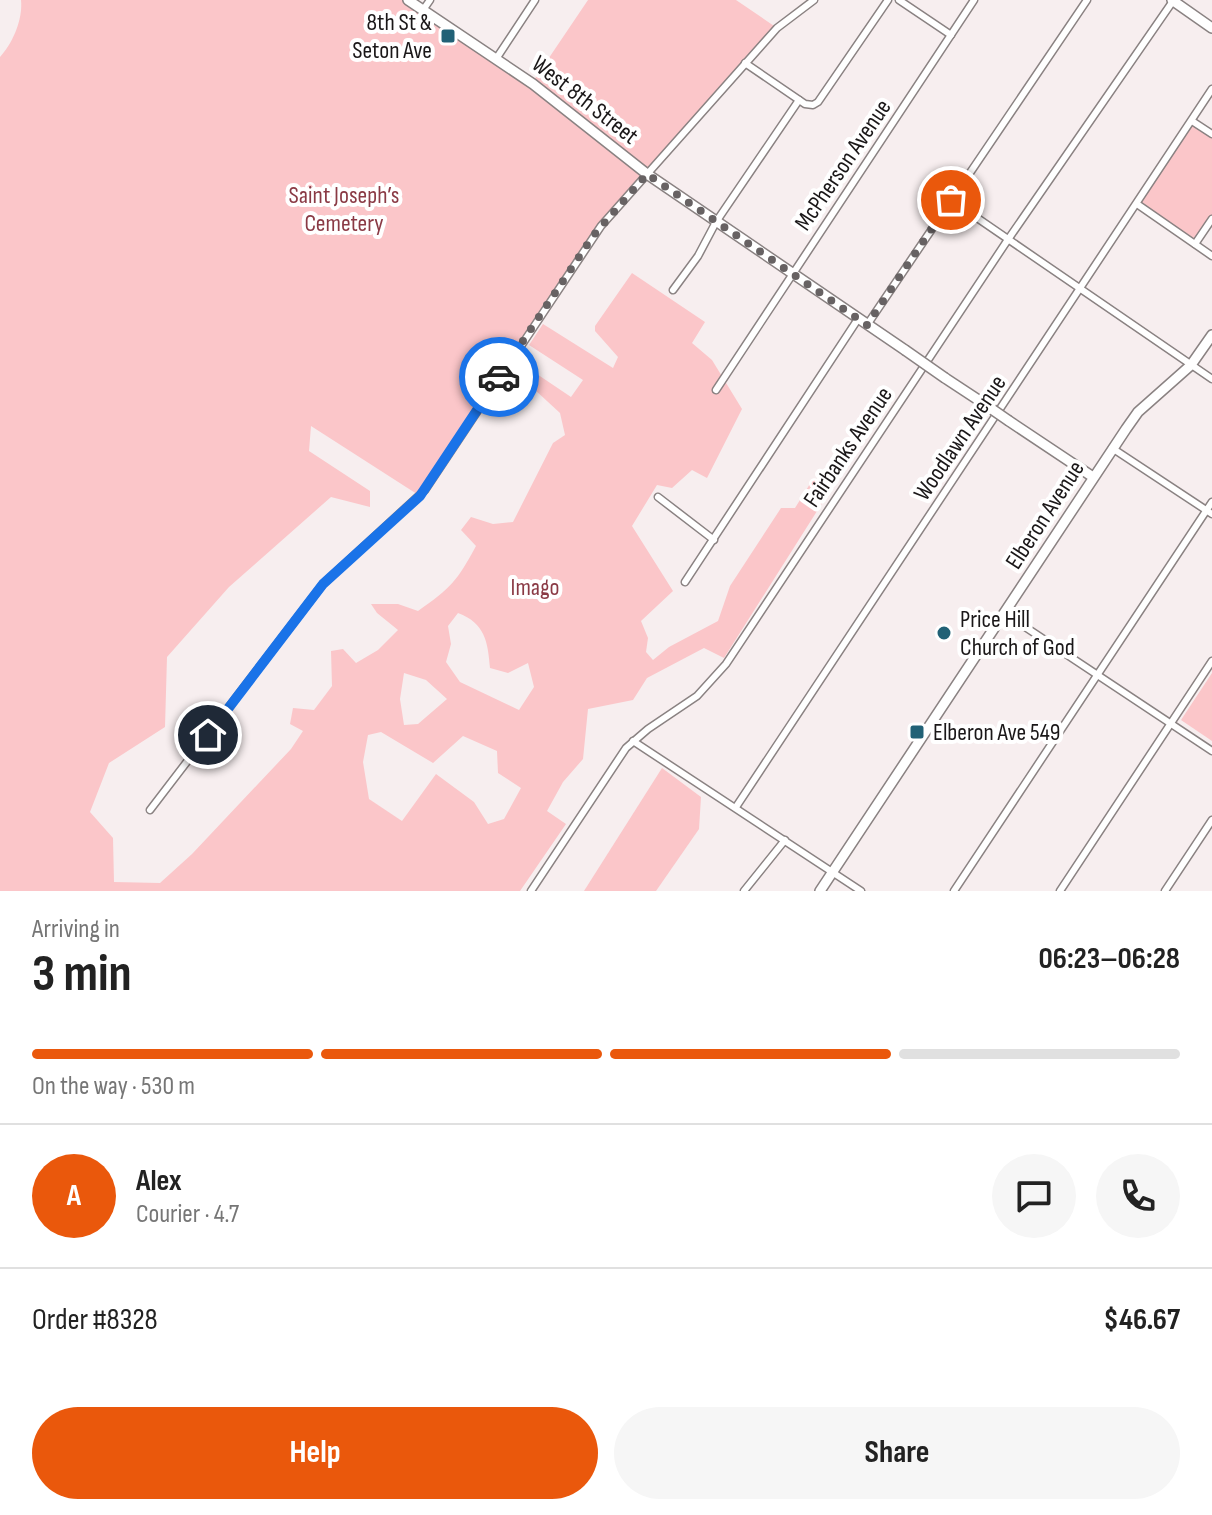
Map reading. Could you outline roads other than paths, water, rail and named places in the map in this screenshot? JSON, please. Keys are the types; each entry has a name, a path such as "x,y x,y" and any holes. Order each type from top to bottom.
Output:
{"street":[{"name":"West 8th Street","path":"408,0 533,84 647,174 1093,477"},
{"path":"423,10 430,0"},
{"path":"496,59 535,0"},
{"path":"745,63 810,106 818,102 888,0"},
{"path":"899,0 951,35"},
{"name":"McPherson Avenue","path":"716,390 974,0"},
{"path":"685,582 1087,0"},
{"path":"150,810 323,584 425,490 593,236 777,28 812,1"},
{"path":"1178,2 1212,28"},
{"name":"Fairbanks Avenue","path":"531,891 633,741 697,696 726,664 1007,241 1178,2"},
{"name":"Woodlawn Avenue","path":"736,807 1212,89"},
{"path":"673,290 799,100"},
{"path":"1192,121 1212,134"},
{"path":"951,200 1212,379"},
{"path":"1137,204 1212,256"},
{"path":"1195,244 1212,219"},
{"name":"Elberon Avenue","path":"820,891 1112,448 1138,412 1191,365 1212,335"},
{"path":"1112,448 1209,512"},
{"path":"658,497 714,540"},
{"path":"954,891 1209,512 1212,502"},
{"path":"1004,613 1212,751"},
{"path":"1060,891 1212,661"},
{"path":"633,741 861,891"},
{"path":"1165,891 1212,820"},
{"path":"744,891 785,840"}],"place":[{"name":"8th St & Seton Ave","path":"448,36"},
{"name":"Price Hill Church of God","path":"944,633"},
{"name":"Elberon Ave 549","path":"917,732"}],"park label":[{"name":"Saint Joseph’s Cemetery","path":"344,209"},
{"name":"Imago","path":"535,587"}]}
